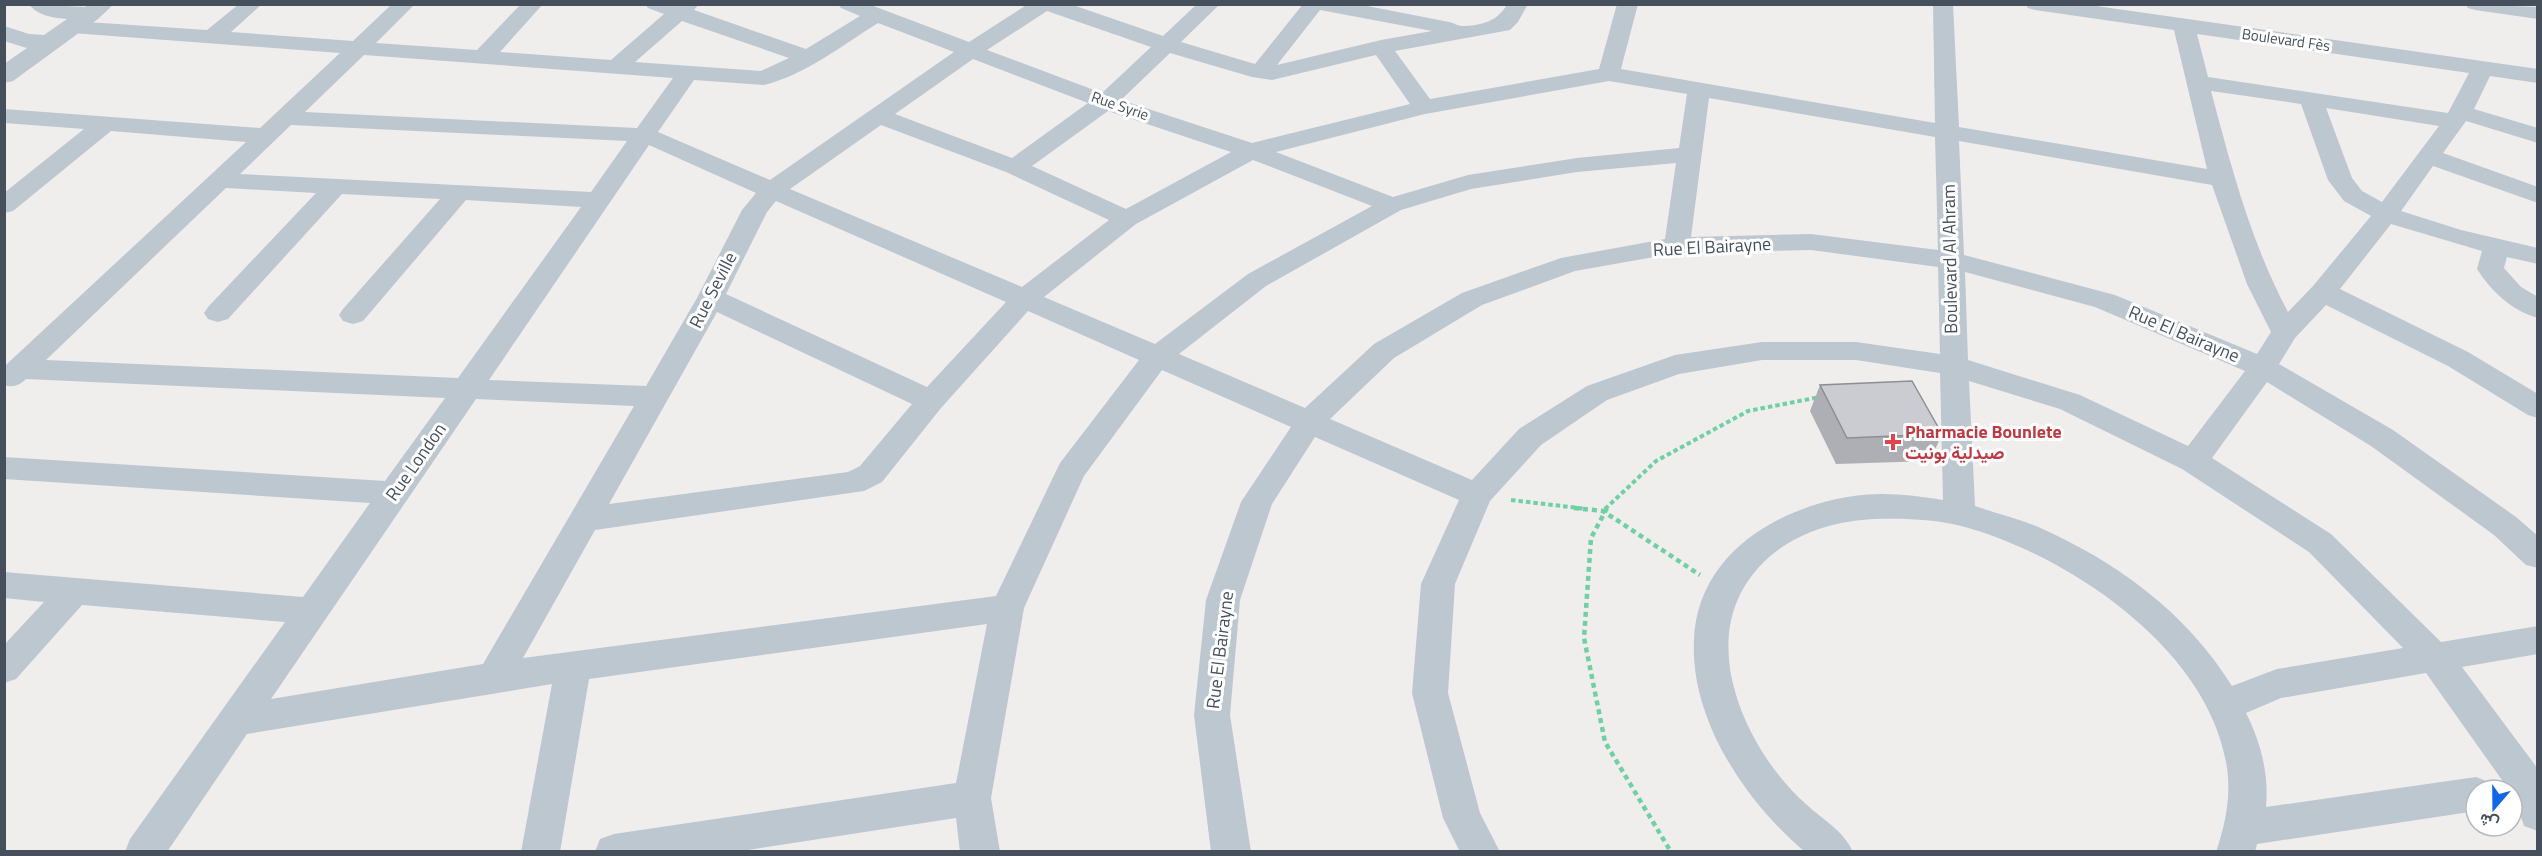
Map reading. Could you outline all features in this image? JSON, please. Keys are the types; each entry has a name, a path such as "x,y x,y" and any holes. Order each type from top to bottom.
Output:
{"street":[{"path":"40,4 213,36 764,78 808,57 876,15"},
{"path":"213,36 252,4"},
{"path":"12,376 405,4"},
{"path":"484,56 533,4"},
{"path":"654,4 684,8 808,57"},
{"name":"Rue Syrie","path":"848,4 1105,102 1251,151 1392,205"},
{"name":"Rue Seville","path":"494,677 711,298 754,210 772,190 876,115 1043,4"},
{"path":"1048,4 1167,45 1260,72 1285,71 1381,47 1502,25 1511,18 1518,4"},
{"path":"1015,167 1105,102 1210,4"},
{"path":"1260,72 1314,4"},
{"path":"1320,4 1470,31"},
{"path":"1609,74 1628,4"},
{"name":"Boulevard Al Ahram","path":"1943,4 1952,364 1959,514"},
{"name":"Boulevard Fès","path":"2035,4 2538,76"},
{"path":"2481,5 2538,13"},
{"path":"616,66 684,8"},
{"path":"4,55 15,37 82,13"},
{"path":"4,76 51,43 82,13"},
{"path":"2184,26 2222,179 2259,284 2285,332"},
{"path":"15,37 51,43"},
{"path":"1381,47 1424,107"},
{"path":"2193,461 2263,367 2285,332 2322,292 2386,214 2458,117 2482,68"},
{"name":"Rue London","path":"144,852 688,72"},
{"path":"585,519 853,483 871,474 880,466 931,401 1023,300 1127,219 1251,151 1424,107 1609,74 2222,179"},
{"path":"2199,82 2458,117 2538,136"},
{"path":"1677,245 1699,88"},
{"path":"2312,99 2340,180 2353,196 2386,214 2454,236 2538,256"},
{"path":"876,115 1015,167 1127,219"},
{"path":"4,116 266,136"},
{"path":"285,118 645,135 1477,495"},
{"path":"4,206 105,124"},
{"path":"980,852 972,798 1006,608 1071,471 1158,356 1257,280 1392,205 1468,182 1577,165 1690,154"},
{"path":"2427,156 2538,196"},
{"path":"219,180 600,200"},
{"path":"218,313 336,186"},
{"path":"353,315 459,193"},
{"name":"Rue El Bairayne","path":"1231,852 1212,715 1223,600 1257,502 1310,421 1384,351 1472,299 1570,264 1677,245 1811,242 1950,260 2105,301 2263,367 2382,438 2505,526 2538,556"},
{"path":"2496,247 2490,268 2511,293 2538,309"},
{"path":"2322,292 2458,359 2538,408"},
{"path":"711,298 931,401"},
{"path":"1482,852 1462,818 1430,693 1438,584 1477,495 1530,437 1597,393 1675,365 1762,351 1856,351 1952,364 2070,402 2193,461 2320,543 2435,658 2510,778"},
{"path":"12,376 468,388 655,397"},
{"path":"4,468 394,493"},
{"path":"1834,852 1800,824 1763,784 1735,741 1718,700 1710,660 1712,623 1723,591 1741,563 1766,540 1796,524 1832,512 1872,507 1914,508 1959,514 2011,529 2063,552 2113,581 2158,617 2196,659 2226,705 2242,746 2249,788 2240,840 2464,796"},
{"path":"4,585 313,611"},
{"path":"4,669 74,591"},
{"path":"236,720 494,677 1006,608"},
{"path":"2226,705 2277,684 2538,640"},
{"path":"540,852 573,667"},
{"path":"614,852 972,798"}],"path":[{"path":"1671,852 1605,742 1584,638 1591,538 1603,511 1656,461 1748,411 1829,396"},
{"path":"1477,495 1603,511 1723,591"}],"building":[{"path":"1912,381 1942,434 1847,438 1820,385"}],"place":[{"name":"Pharmacie Bounlete صيدلية بونيت","path":"1893,442"}]}
